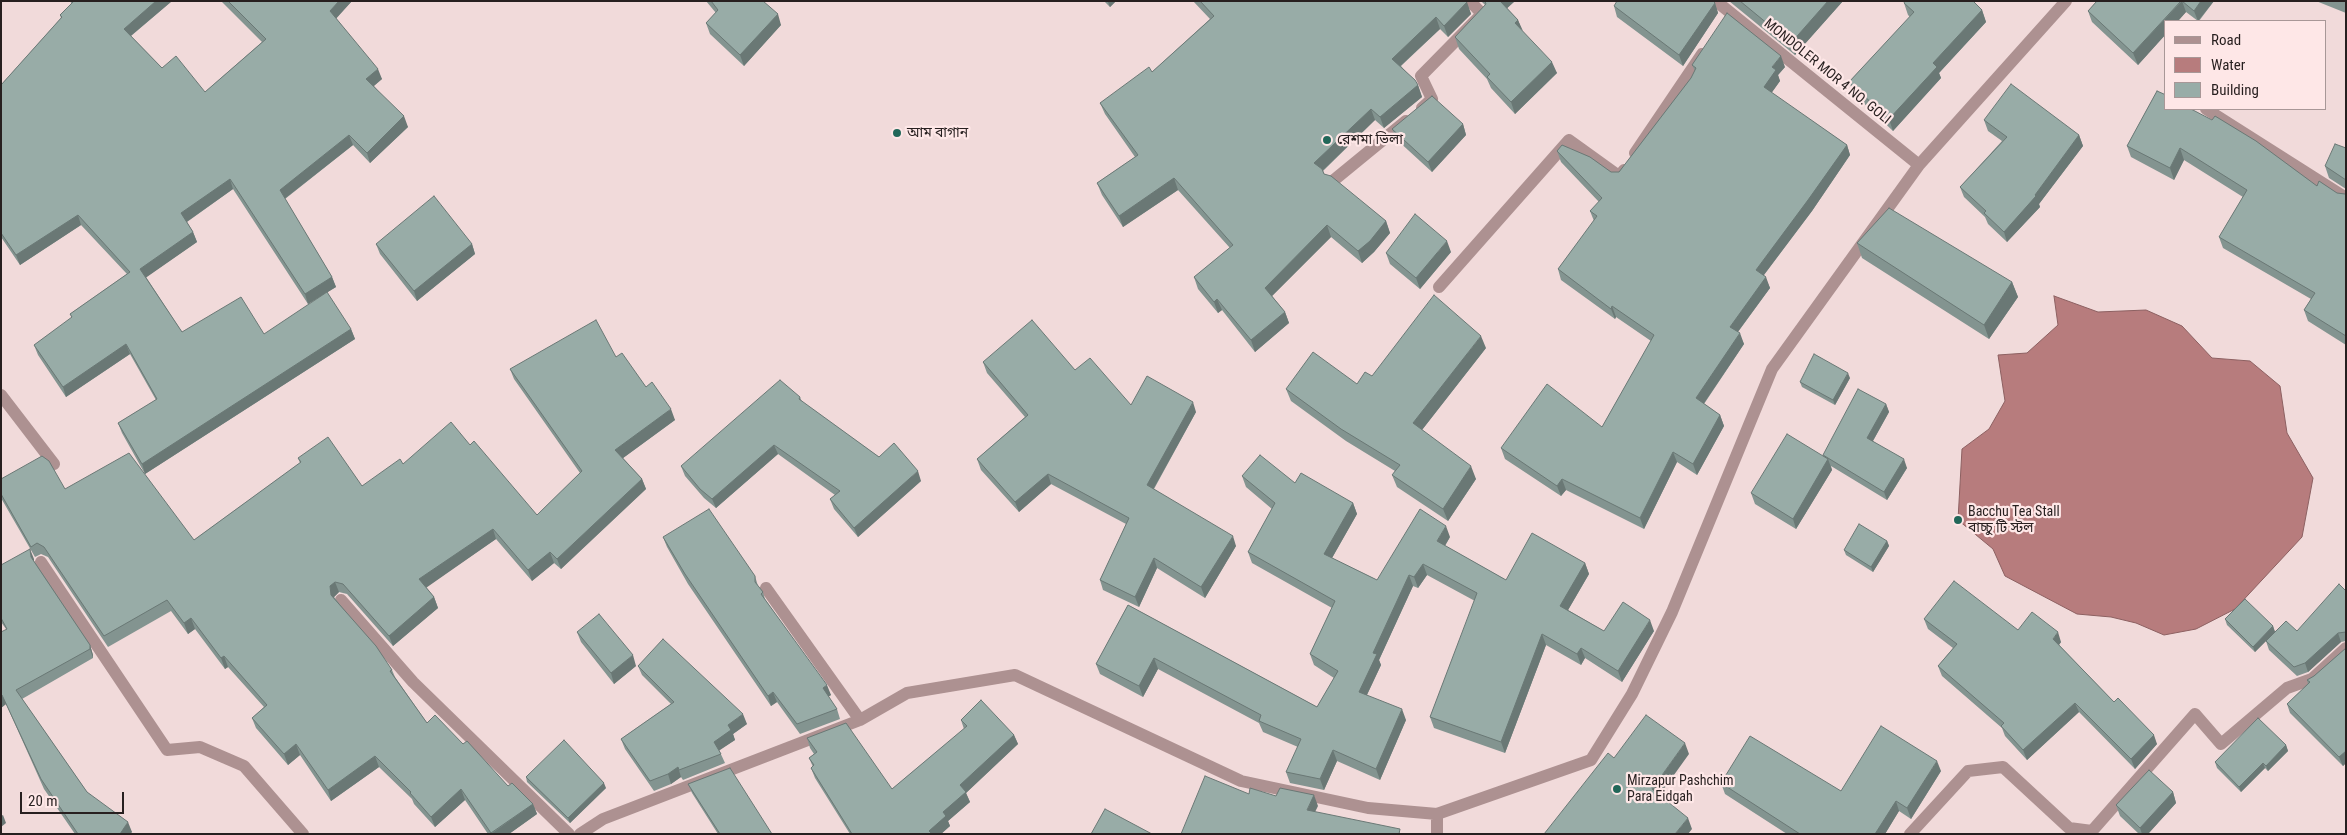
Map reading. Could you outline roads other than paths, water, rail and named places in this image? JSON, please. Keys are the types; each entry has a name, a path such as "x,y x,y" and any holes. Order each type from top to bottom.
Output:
{"street":[{"path":"1334,180 1432,99 1421,76 1482,14 1470,1"},
{"name":"MONDOLER MOR 4 NO. GOLI","path":"1716,1 1727,16 1919,165"},
{"path":"580,834 603,819 860,720 907,693 1015,675 1242,781 1368,808 1437,814 1591,760 1632,694 1672,612 1772,369 1919,165 2066,1"},
{"path":"1439,287 1569,140 1619,176 1707,45"},
{"path":"2208,110 2346,198"},
{"path":"1,395 54,464"},
{"path":"41,562 167,750 200,747 244,766 303,834"},
{"path":"766,588 860,720"},
{"path":"341,600 413,682 569,834"},
{"path":"1910,834 1968,771 2003,767 2069,828 2092,832 2195,714 2220,744 2287,688 2312,679 2346,648"},
{"path":"1437,814 1437,834"}],"water":[{"path":"2054,296 2098,312 2146,310 2182,326 2212,358 2250,361 2280,386 2287,433 2313,478 2302,537 2235,609 2196,629 2164,635 2136,623 2111,617 2077,614 2005,576 1993,549 1958,520 1962,449 1989,429 2005,401 1998,355 2027,353 2058,325"}],"place":[{"name":"আম বাগান","path":"897,133"},
{"name":"রেশমা ভিলা","path":"1327,140"},
{"name":"Bacchu Tea Stall বাচ্চু টি স্টল","path":"1958,520"},
{"name":"Mirzapur Pashchim Para Eidgah","path":"1617,789"}]}
